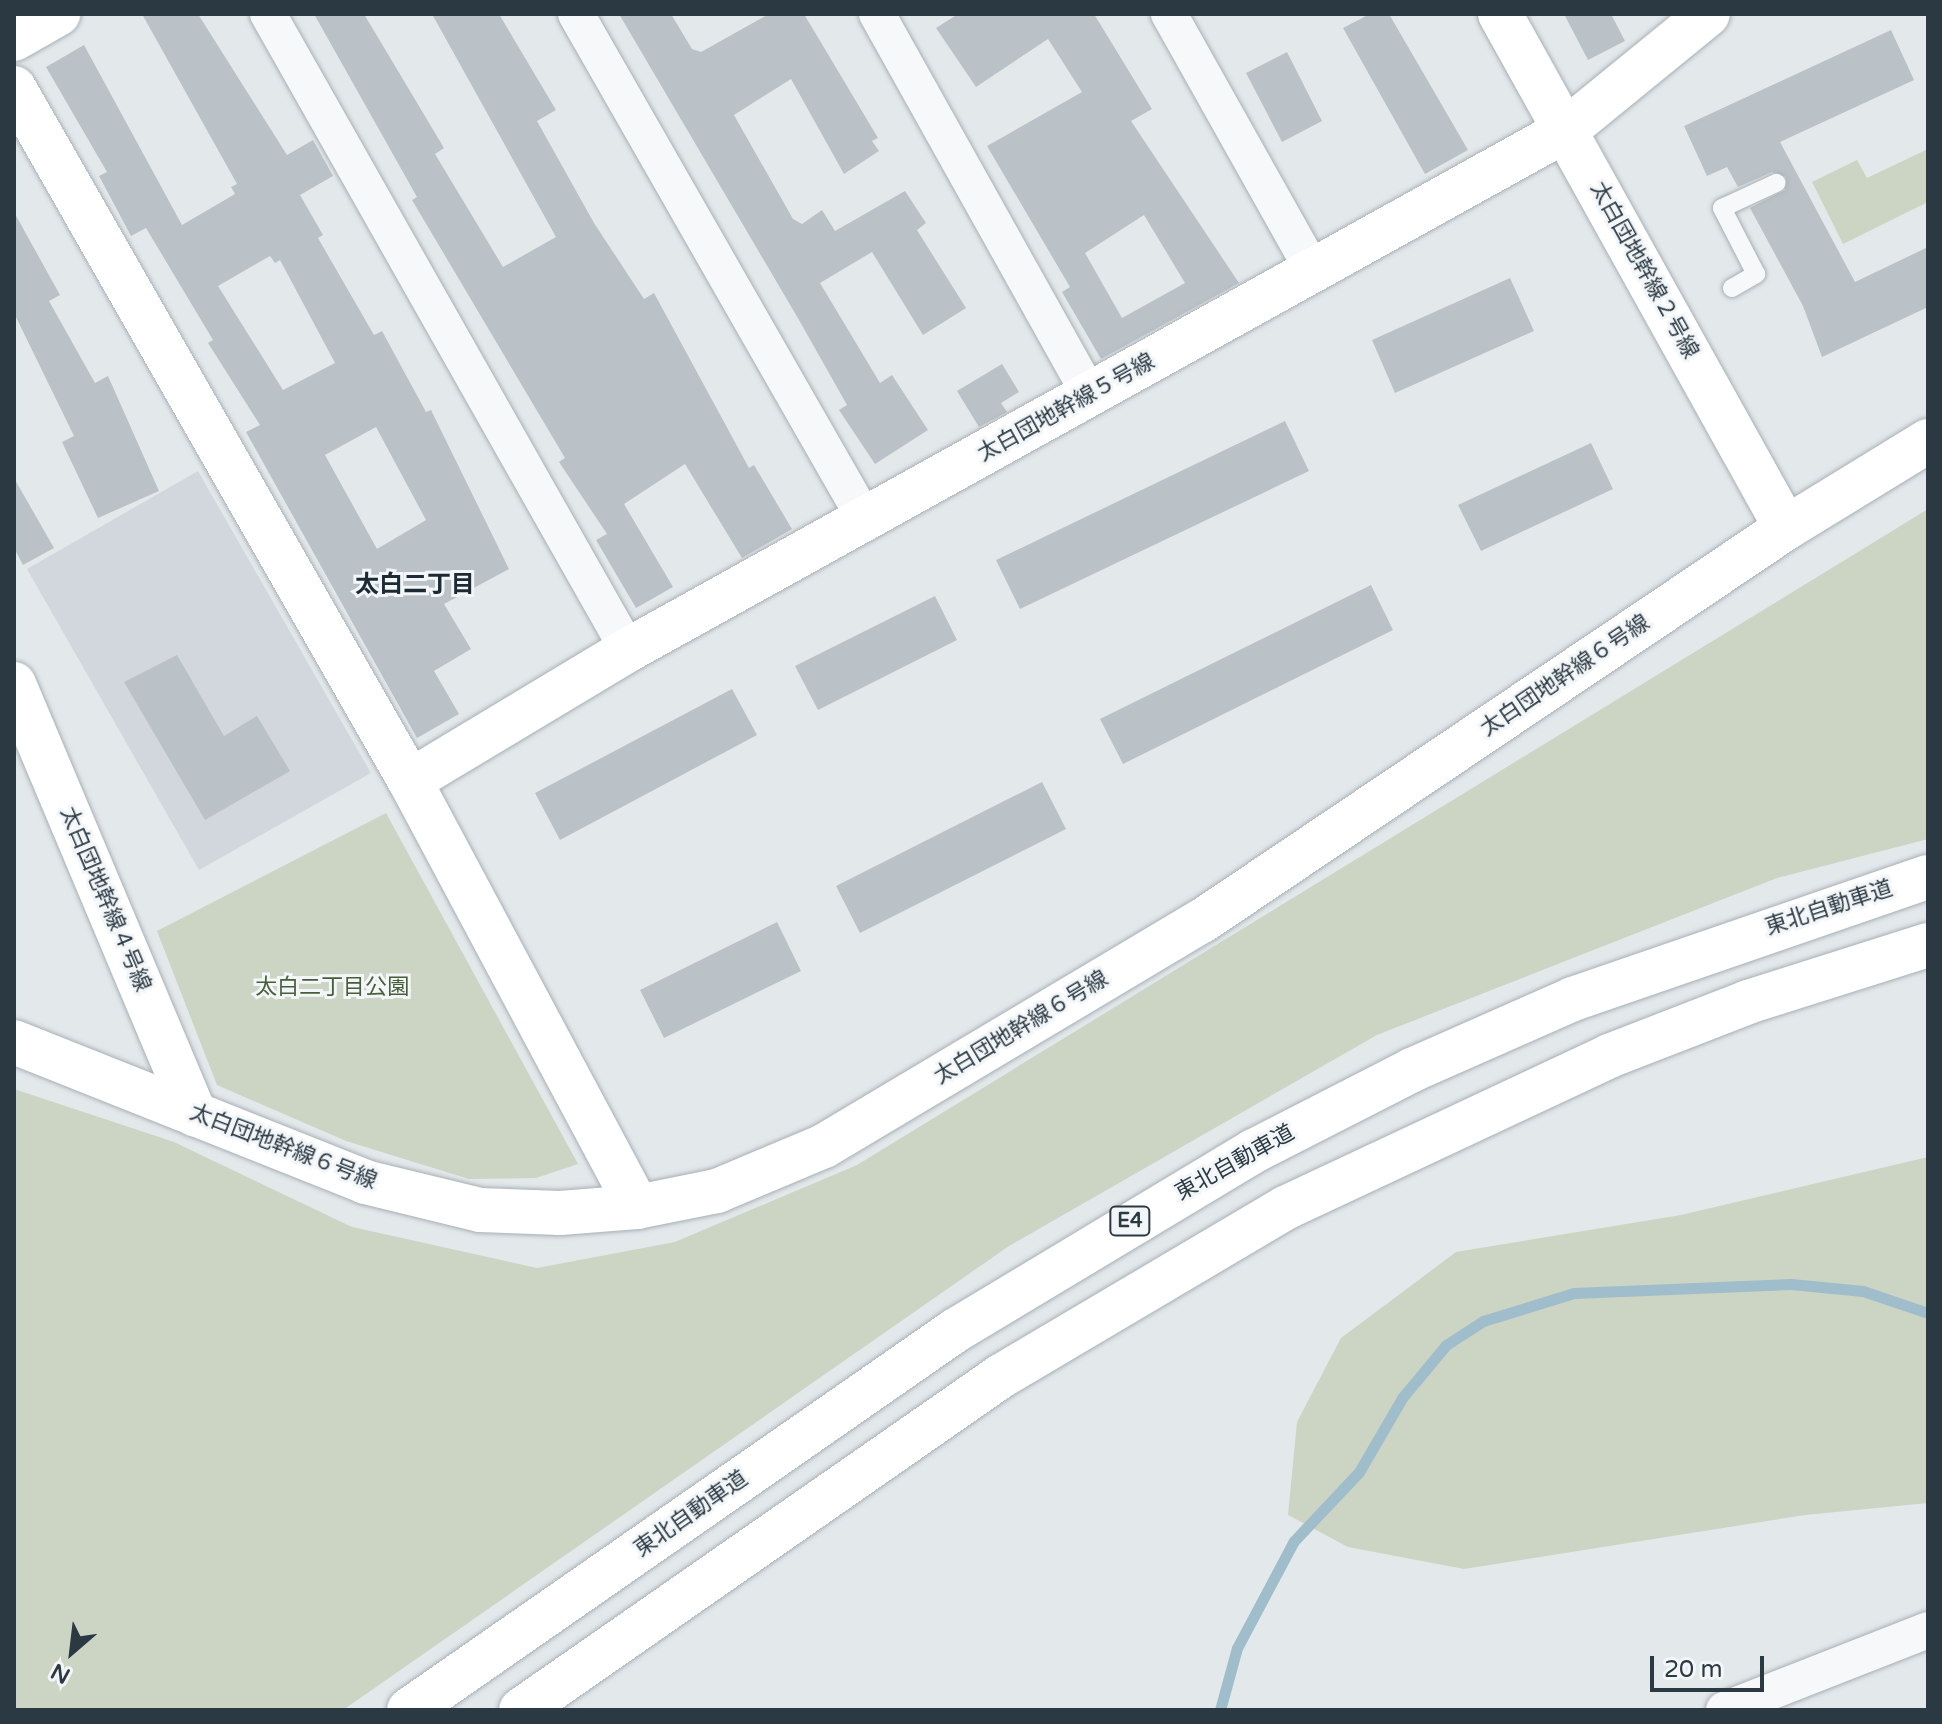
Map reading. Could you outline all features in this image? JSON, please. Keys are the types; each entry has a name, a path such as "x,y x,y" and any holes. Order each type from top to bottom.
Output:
{"main road":[{"path":"14,39 58,14"},
{"name":"太白団地幹線２号線","path":"1500,14 1786,528"},
{"name":"太白団地幹線５号線","path":"410,781 628,650 866,521 1566,130 1708,14"},
{"path":"14,88 410,781 637,1207"},
{"name":"太白団地幹線６号線","path":"14,1042 365,1182 480,1210 560,1213 637,1207 717,1191 838,1138 1202,921 1786,528 1928,441"},
{"name":"太白団地幹線４号線","path":"14,684 195,1114"},
{"name":"東北自動車道","path":"409,1710 956,1330 1254,1151 1412,1070 1573,999 1928,877"},
{"path":"521,1710 1001,1376 1285,1208 1609,1056 1748,1002 1928,945"}],"street":[{"path":"268,14 628,650"},
{"path":"576,14 866,521"},
{"path":"877,14 1089,394"},
{"path":"1169,14 1313,271"},
{"path":"1724,1710 1928,1630"}],"lane":[{"path":"1732,288 1756,274 1722,208 1776,183"}],"shaded area":[{"path":"198,471 371,773 199,870 27,569"}],"green space":[{"path":"1928,149 1928,202 1843,244 1812,182 1857,160 1867,178"},
{"path":"1928,509 1928,839 1777,878 1377,1035 1009,1246 343,1710 14,1710 14,1089 174,1142 352,1227 537,1268 675,1242 857,1165"},
{"name":"太白二丁目公園","path":"386,813 578,1164 536,1178 469,1179 346,1141 217,1085 157,931"},
{"path":"1928,1157 1928,1503 1805,1515 1464,1569 1348,1547 1288,1515 1297,1422 1341,1338 1456,1252 1681,1215"}],"building":[{"path":"142,14 198,14 287,155 313,140 333,176 300,195 323,235 318,238 374,335 382,331 426,412 431,410 509,569 444,604 471,649 434,671 459,714 417,738 246,432 260,425 208,343 213,340 146,228 131,236 99,176 107,172 46,67 84,45 182,225 235,194 231,187 237,184","holes":["270,256 275,263 280,260 335,363 283,390 218,286","376,427 426,520 377,549 325,455"]},
{"path":"314,14 364,14 444,148 435,154 503,267 556,237 432,14 499,14 556,110 537,121 594,223 644,299 654,293 749,468 754,465 792,529 742,558 685,464 624,504 673,587 636,608 596,540 607,534 559,462 565,458 412,200 417,197"},
{"path":"619,14 671,14 692,49 701,52 769,14 804,14 878,138 872,141 879,151 844,174 791,79 734,115 793,219 802,224 822,210 835,231 905,191 926,223 917,230 966,308 923,335 872,252 820,283 880,383 892,375 928,430 875,464 839,410 847,405 799,320"},
{"path":"958,14 1094,14 1152,109 1131,121 1239,283 1101,359 1062,292 1070,287 987,146 1082,92 1048,39 976,87 936,28","holes":["1144,215 1185,283 1122,318 1085,253"]},
{"path":"1370,14 1389,14 1468,150 1425,174 1343,28"},
{"path":"1564,14 1611,14 1625,41 1588,60"},
{"path":"1891,30 1914,80 1780,142 1855,282 1928,247 1928,307 1822,357 1803,306 1750,208 1785,190 1786,177 1772,172 1738,187 1727,167 1707,176 1684,126"},
{"path":"1287,52 1322,121 1282,142 1246,73"},
{"path":"14,212 60,295 49,301 95,383 108,376 159,491 98,518 62,442 74,436 14,313"},
{"path":"1510,278 1534,331 1395,393 1372,340"},
{"path":"1002,364 1019,392 1001,403 1007,412 979,427 957,391"},
{"path":"1285,421 1309,471 1020,609 996,560"},
{"path":"1591,443 1613,489 1481,551 1458,505"},
{"path":"14,478 54,548 23,565 14,548"},
{"path":"1371,585 1393,630 1123,764 1100,719"},
{"path":"935,596 957,640 818,710 795,666"},
{"path":"177,655 224,736 257,716 290,771 205,820 124,682"},
{"path":"732,689 757,735 560,840 535,793"},
{"path":"1042,782 1066,829 860,933 836,886"},
{"path":"777,922 801,971 664,1038 640,990"}],"waterway":[{"path":"1220,1710 1237,1648 1294,1541 1359,1472 1402,1398 1446,1345 1483,1321 1574,1293 1791,1284 1863,1291 1928,1313"}],"district":[{"name":"太白二丁目","path":"415,585"}]}
